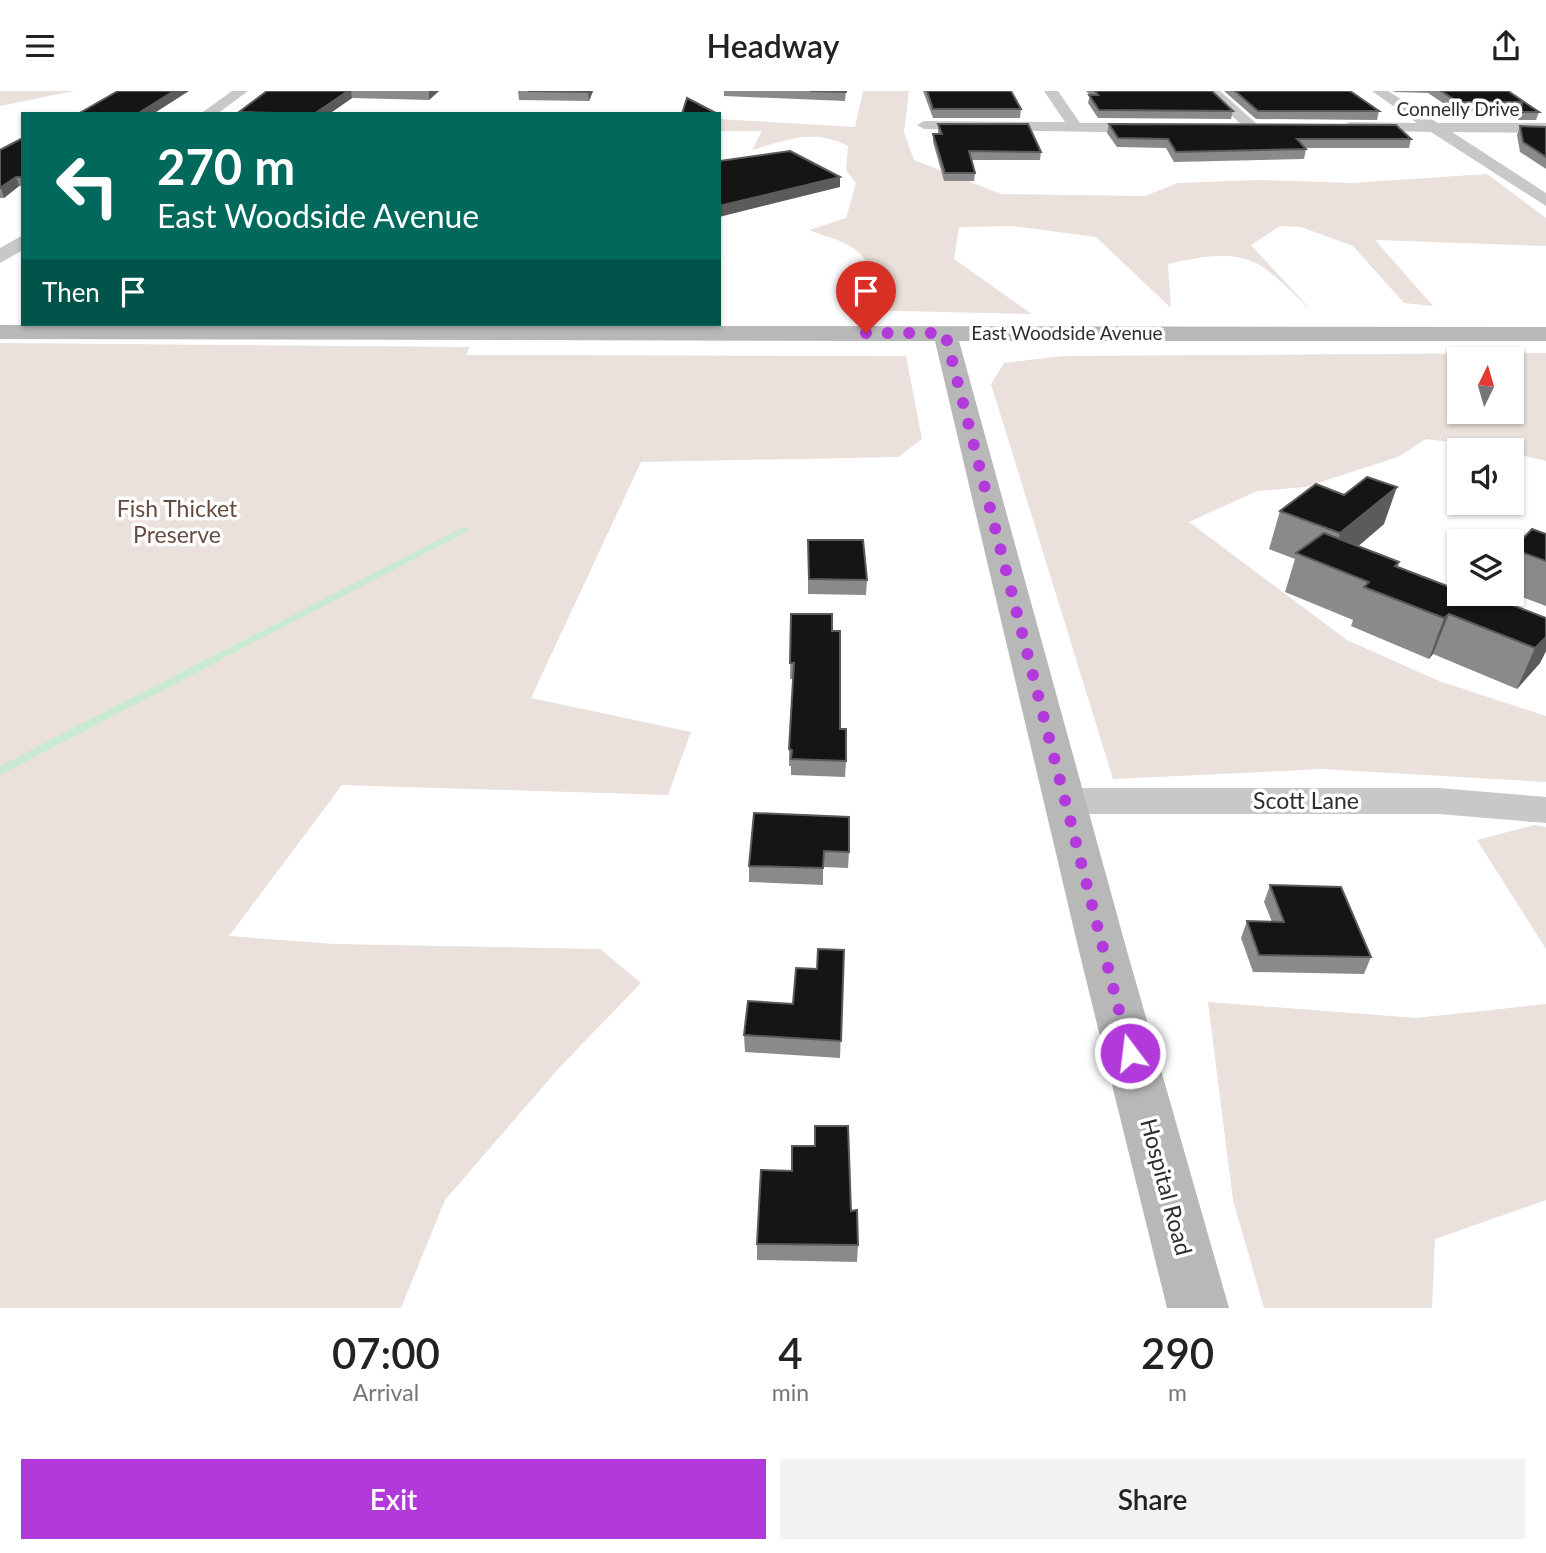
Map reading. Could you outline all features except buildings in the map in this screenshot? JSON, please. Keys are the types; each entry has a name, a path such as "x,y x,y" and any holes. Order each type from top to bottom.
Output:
{"main road":[{"name":"East Woodside Avenue","path":"0,332 1546,334"},
{"name":"Hospital Road","path":"945,333 1198,1308"}],"street":[{"path":"210,112 240,91"},
{"path":"1051,91 1076,127"},
{"path":"1212,91 1260,128 1226,128"},
{"path":"1379,91 1546,201"},
{"path":"925,125 1171,128"},
{"name":"Connelly Drive","path":"1336,127 1546,128"},
{"path":"0,257 21,242"},
{"name":"Scott Lane","path":"1065,801 1439,801 1546,810"}],"green space":[{"path":"0,91 74,91 0,106"},
{"path":"863,91 909,91 904,132 914,160 1001,194 1145,196 1178,183 1260,180 1351,183 1487,174 1546,218 1546,246 1375,240 1433,306 1404,303 1353,246 1301,227 1280,226 1251,245 1311,310 1263,267 1245,259 1223,256 1168,264 1171,308 1096,237 1013,226 959,227 954,259 1032,314 856,310 874,278 869,266 849,245 809,230 846,218 856,183 846,170 848,146 824,138 800,137 752,150 762,131 721,131 721,119 855,127"},
{"name":"Fish Thicket Preserve","path":"0,343 470,347 466,355 906,356 922,439 898,457 641,462 531,698 691,732 668,795 342,785 229,936 334,944 600,949 641,983 559,1068 445,1200 401,1308 0,1308"},
{"path":"1524,353 1546,353 1546,461 1524,456 1524,438 1447,438 1447,442 1426,439 1398,457 1305,487 1257,491 1189,522 1347,640 1439,681 1546,716 1546,782 1322,769 1113,779 991,384 1004,363 1063,356 1447,354 1447,424 1524,424"},
{"path":"1534,825 1546,827 1546,949 1477,840"},
{"path":"1208,1002 1416,1018 1546,1004 1546,1200 1435,1239 1432,1308 1264,1308 1233,1200"}],"waterway":[{"path":"0,771 465,529"}],"route":[{"path":"866,333 945,333 1130,1053"}]}
